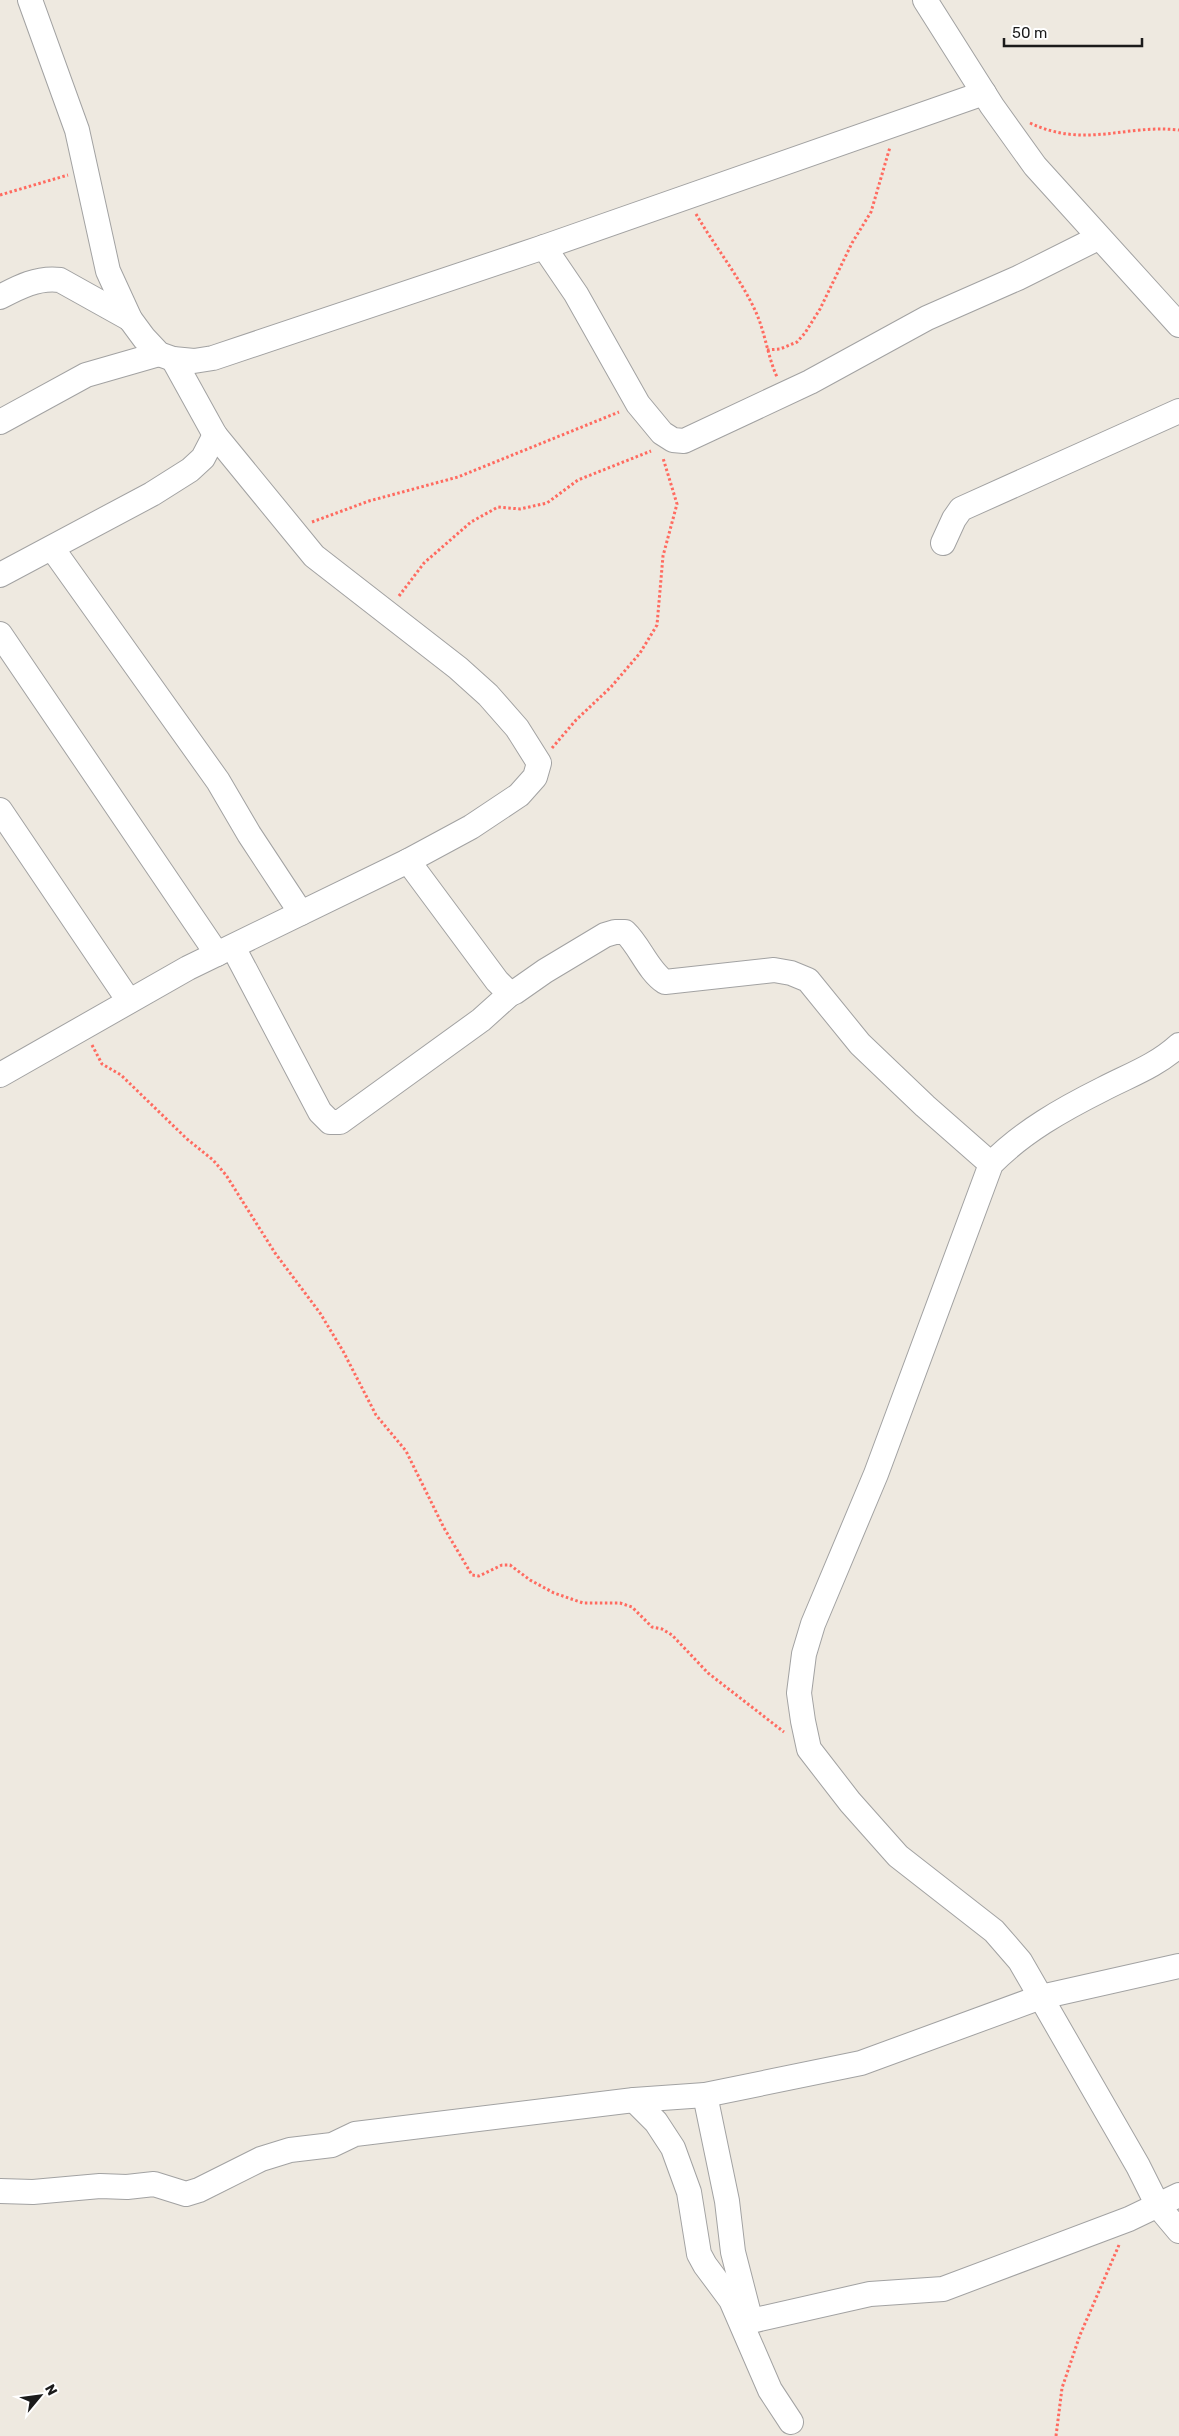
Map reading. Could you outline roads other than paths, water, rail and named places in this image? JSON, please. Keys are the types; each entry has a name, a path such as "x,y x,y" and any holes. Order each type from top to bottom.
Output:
{"street":[{"path":"0,1075 129,1001 225,950 408,861 471,827 519,795 535,777 539,763 517,728 488,695 458,668 314,556 215,435 166,356 144,338 130,319 108,271 77,130 30,0"},
{"path":"925,0 984,93 1036,166 1098,238 1179,325"},
{"path":"0,422 86,375 166,356 194,361 214,358 687,198 984,93"},
{"path":"544,247 576,294 645,413 662,433 672,440 684,442 785,395 927,318 1018,278 1098,238"},
{"path":"0,297 26,284 51,279 60,280 130,319"},
{"path":"943,543 954,519 962,509 1179,411"},
{"path":"0,574 152,494 190,470 203,458 215,435"},
{"path":"52,548 218,781 249,834 301,913"},
{"path":"0,634 225,950 320,1112 330,1122 340,1122 481,1020 510,994 605,935 625,932 636,942 658,978 665,982 774,970 790,973 808,980 860,1044 925,1106 991,1164"},
{"path":"0,810 129,1001"},
{"path":"408,861 497,981 510,994"},
{"path":"1179,1045 1147,1069 1104,1088 1030,1131 1005,1150 991,1164 876,1474 813,1624 804,1654 799,1692 809,1749 850,1802 898,1856 994,1931 1020,1961 1138,2166 1158,2206 1179,2231"},
{"path":"0,2191 33,2192 100,2186 127,2188 154,2184 186,2194 199,2190 261,2159 290,2150 328,2146 355,2134 634,2100 705,2095 861,2063 1041,1997 1179,1966"},
{"path":"705,2095 727,2201 733,2252 751,2321 795,2429"},
{"path":"634,2100 656,2122 673,2148 689,2192 699,2254 731,2300 770,2390 795,2429"},
{"path":"751,2321 870,2294 943,2289 1129,2220 1179,2195"}]}
